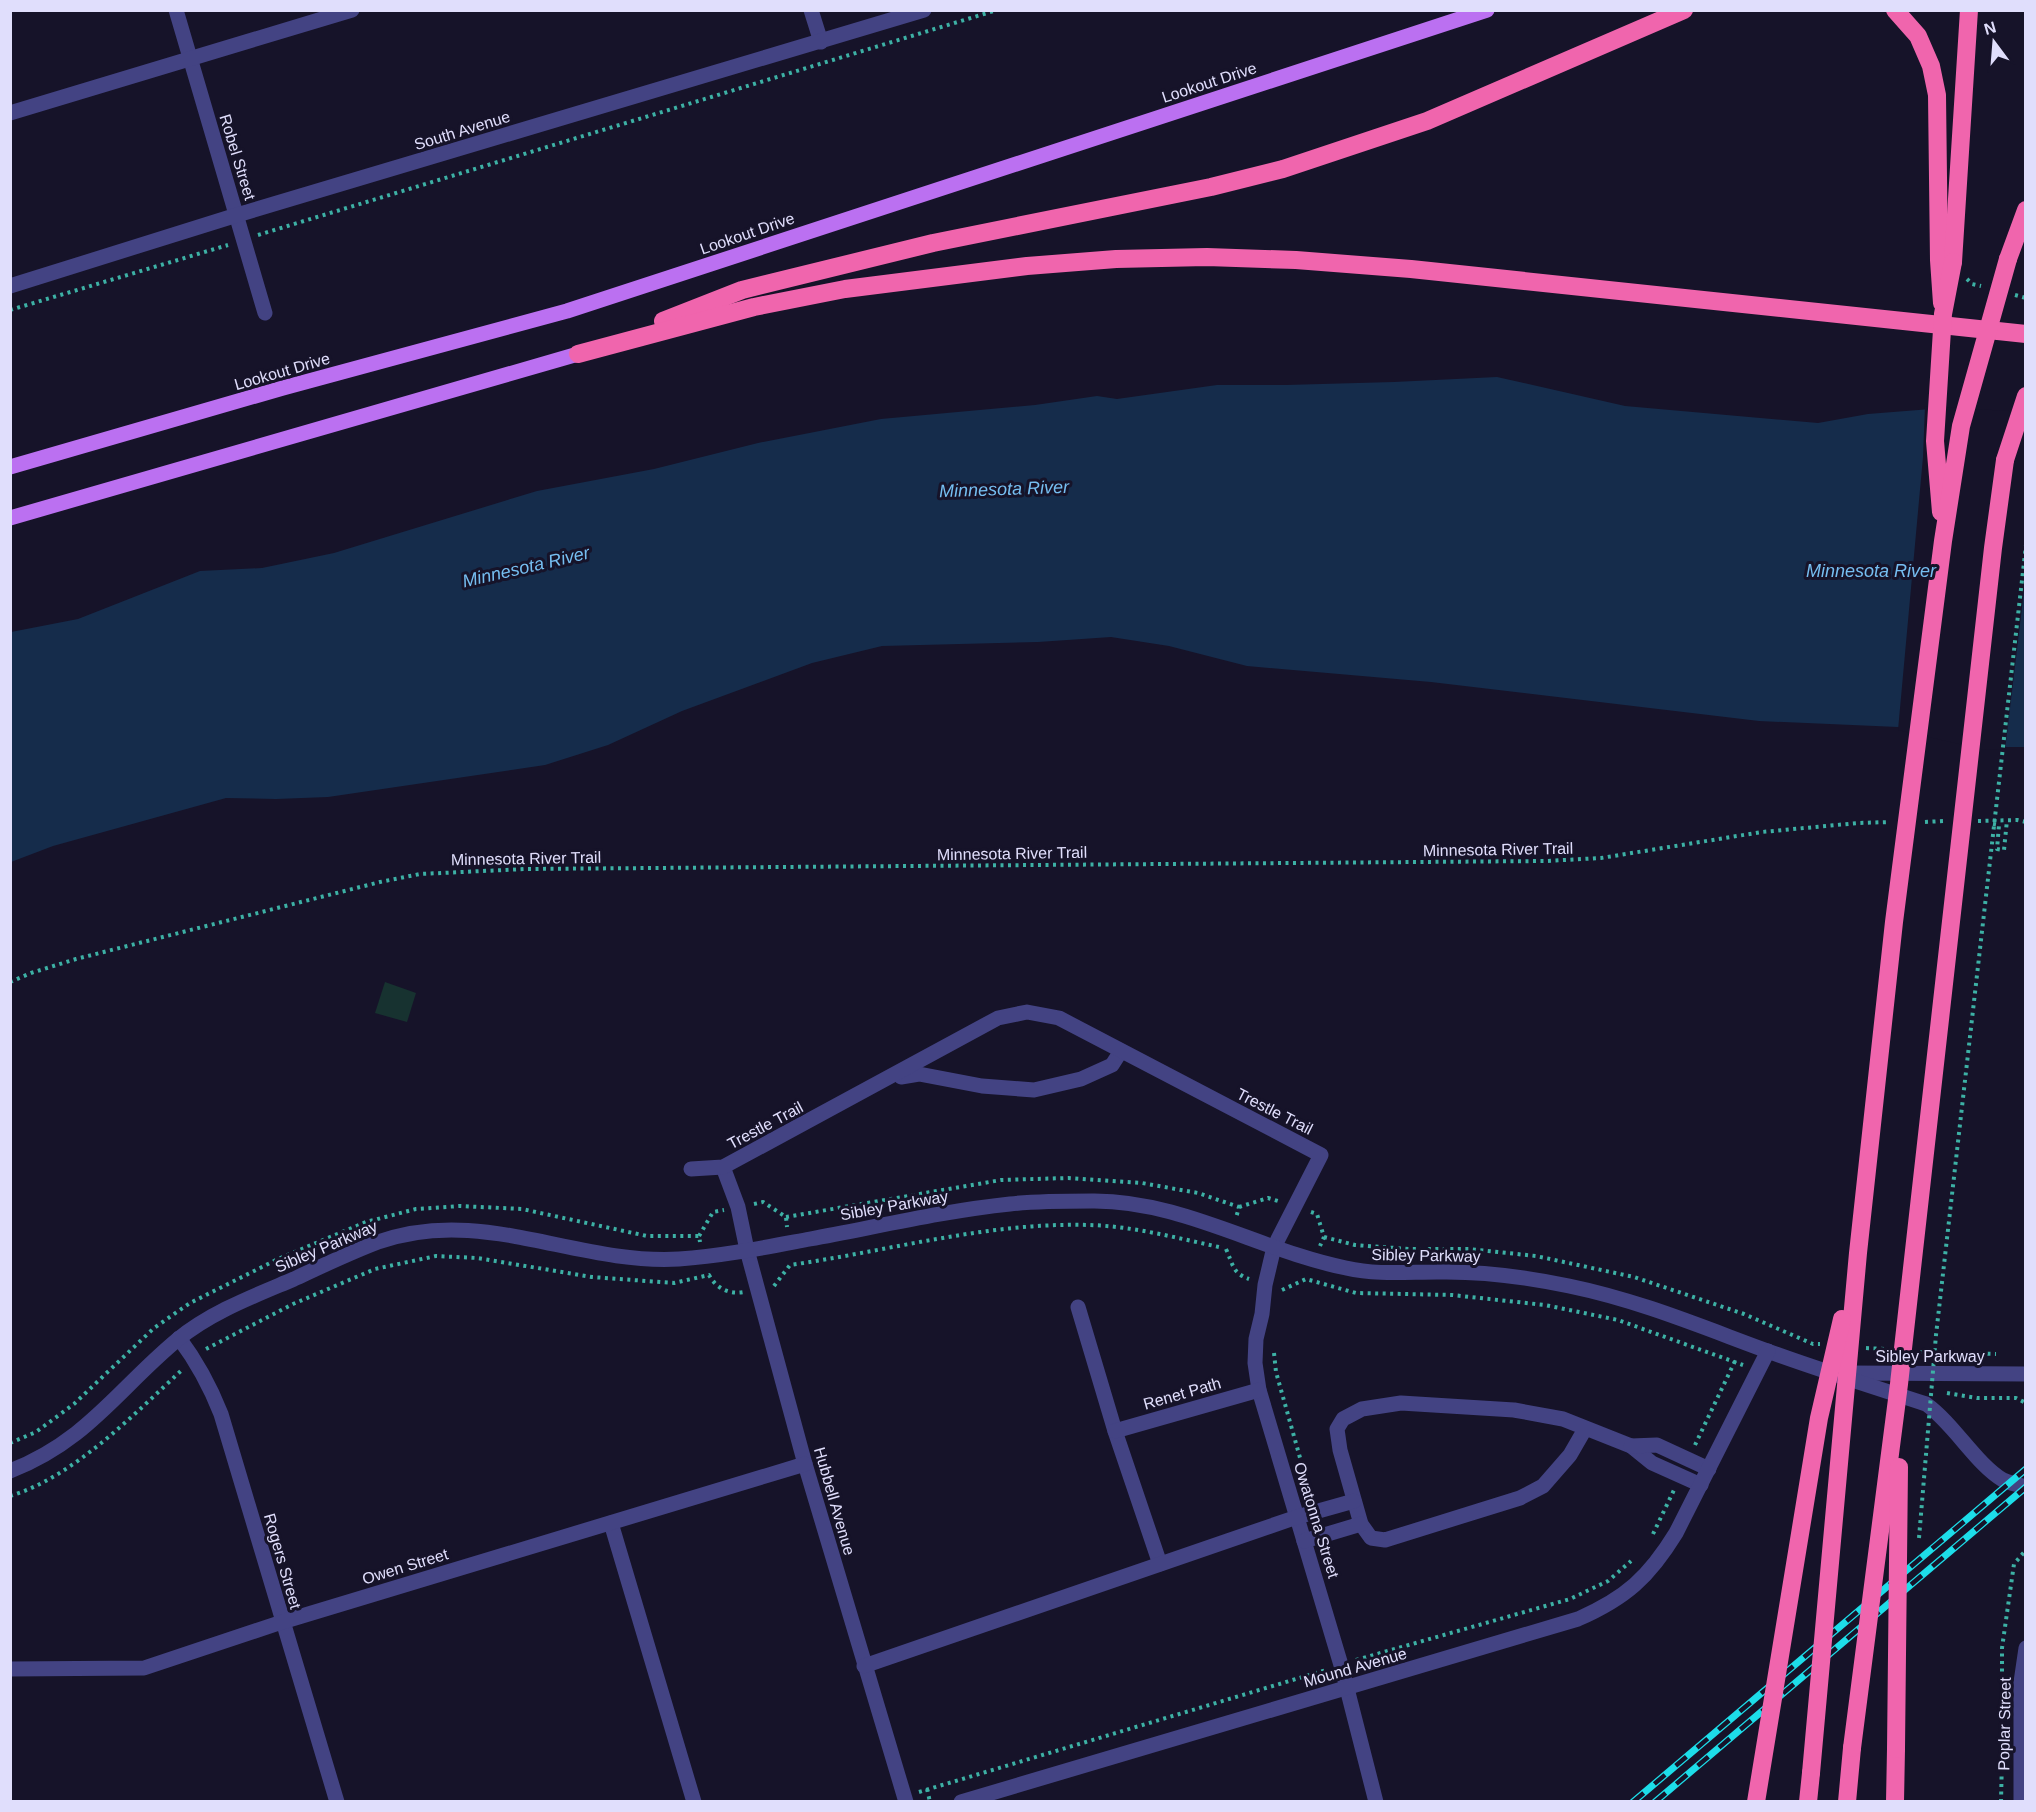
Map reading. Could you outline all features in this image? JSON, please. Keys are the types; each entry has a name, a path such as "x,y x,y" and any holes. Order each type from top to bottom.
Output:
{"highway":[{"path":"578,354 742,291 933,243 1210,187 1283,169 1348,149 1427,122 1684,10"},
{"path":"1895,10 1918,36 1931,66 1937,95 1946,261"},
{"path":"1943,541 1935,441 1946,261 1969,10"},
{"path":"1808,1802 1858,1253 1894,922 1943,541 1961,426 2008,260 2025,210"},
{"path":"578,354 754,307 845,290 1027,266 1116,259 1207,257 1296,260 1411,269 2025,334"},
{"path":"1847,1802 1899,1384 1990,572 2005,460 2025,396"},
{"path":"2005,460 2025,421"},
{"path":"1756,1802 1819,1418 1858,1253"},
{"path":"1895,1802 1899,1384"}],"main road":[{"name":"Lookout Drive","path":"10,467 283,388 567,311 1487,10"},
{"path":"10,518 578,354"}],"street":[{"name":"Robel Street","path":"176,10 265,313"},
{"path":"10,113 352,10"},
{"path":"811,10 821,42"},
{"name":"South Avenue","path":"10,286 237,215 924,10"},
{"name":"Trestle Trail","path":"723,1167 998,1018 1026,1012 1059,1018 1321,1155 1274,1247"},
{"name":"Trestle Trail","path":"886,1080 919,1074 982,1086 1034,1090 1081,1079 1112,1065 1120,1051"},
{"path":"692,1169 723,1167"},
{"name":"Hubbell Avenue","path":"723,1167 738,1207 747,1250 805,1464 905,1799"},
{"name":"Sibley Parkway","path":"10,1471 49,1453 91,1422 179,1338 230,1306 381,1241 439,1230 469,1229 613,1256 645,1260 682,1259 747,1250 1004,1205 1099,1200 1182,1214 1274,1247 1342,1268 1372,1273 1440,1272 1527,1278 1650,1306 1768,1351 1926,1404 1940,1414 1992,1472 2005,1481 2025,1487"},
{"name":"Owatonna Street","path":"1274,1247 1256,1339 1255,1363 1259,1390 1341,1665 1376,1802"},
{"path":"1078,1307 1115,1431 1160,1564"},
{"name":"Rogers Street","path":"179,1338 195,1358 211,1388 221,1414 337,1802"},
{"name":"Mound Avenue","path":"961,1802 1578,1619 1607,1606 1645,1576 1663,1555 1768,1351"},
{"name":"Sibley Parkway","path":"1834,1373 2025,1374"},
{"name":"Renet Path","path":"1115,1431 1259,1390"},
{"path":"1585,1429 1570,1455 1543,1486 1520,1498 1385,1540 1371,1538 1361,1524 1340,1450 1337,1429 1343,1419 1362,1409 1401,1403 1514,1410 1563,1419 1631,1446 1652,1463 1701,1485"},
{"path":"1631,1446 1656,1445 1709,1469"},
{"name":"Owen Street","path":"10,1669 144,1668 282,1622 805,1464"},
{"path":"864,1666 1297,1517 1354,1501"},
{"path":"611,1523 694,1802"},
{"path":"1304,1541 1361,1524"},
{"name":"Poplar Street","path":"2021,1802 2021,1682 2025,1648"}],"path":[{"path":"10,310 997,10"},
{"path":"1919,1547 1936,1335 2025,545"},
{"path":"1993,824 1999,825 1997,849 2004,850 2007,820"},
{"path":"1915,822 1950,821"},
{"path":"1973,821 2025,822"},
{"name":"Minnesota River Trail","path":"10,982 76,959 380,882 440,872 536,869 1546,861 1601,858 1762,832 1892,822"},
{"path":"10,1443 36,1432 74,1404 154,1328 190,1303 278,1259 366,1222 416,1209 460,1206 522,1209 647,1236 699,1236 709,1275 714,1284 734,1293 776,1285 790,1265 933,1239 1033,1226 1090,1225 1150,1233 1227,1249 1233,1268 1240,1276 1280,1290 1306,1279 1356,1293 1452,1295 1545,1305 1618,1320 1759,1370"},
{"path":"10,1496 28,1490 58,1474 111,1434 210,1346 303,1299 375,1269 436,1256 477,1258 592,1276 674,1283 709,1275"},
{"path":"1273,1342 1276,1372 1316,1512"},
{"path":"1688,1459 1735,1361"},
{"path":"1930,1389 1977,1398 2016,1398 2025,1403"},
{"path":"1652,1536 1680,1476"},
{"path":"905,1799 927,1789 1570,1599 1608,1581 1632,1560"},
{"path":"927,1789 930,1802"}],"green space":[{"path":"385,982 416,993 407,1022 375,1013"}],"water":[{"name":"Minnesota River","path":"1497,377 1625,406 1818,423 1868,414 1931,409 2025,415 2025,747 1982,747 1898,727 1759,721 1431,682 1247,666 1169,646 1111,637 1038,642 882,646 812,663 682,711 608,745 545,765 328,797 226,798 53,846 11,862 11,632 78,619 200,571 262,568 334,553 537,491 654,469 758,443 881,419 1035,405 1097,396 1117,399 1217,385 1394,382"}],"pier":[{"path":"1925,406 2026,412 2026,574 2005,750 1981,749 1898,730 1923,457"}],"railway":[{"path":"1633,1802 2026,1469"},
{"path":"1655,1802 2026,1487"}]}
